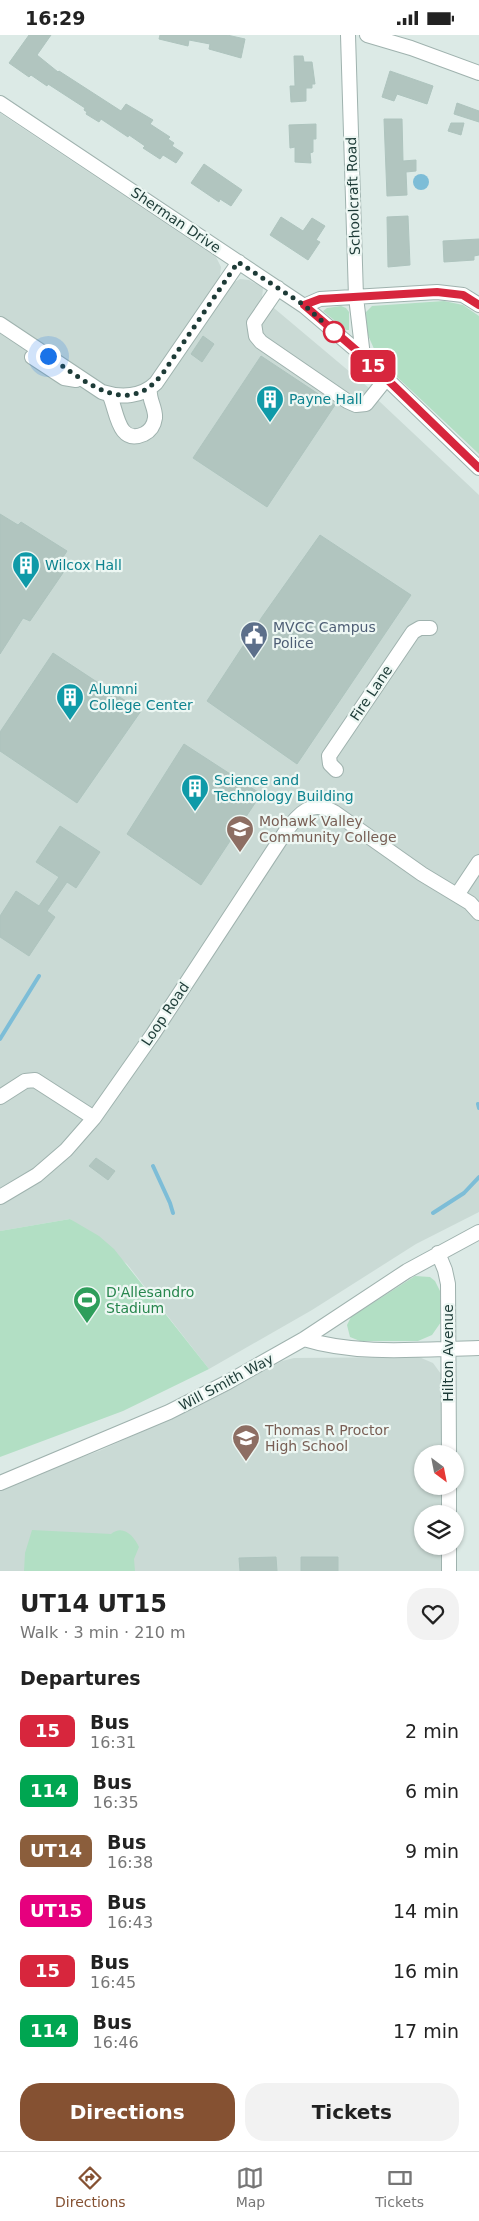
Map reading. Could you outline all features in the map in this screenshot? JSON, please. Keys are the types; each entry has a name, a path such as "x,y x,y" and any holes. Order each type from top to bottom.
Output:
{"street":[{"name":"Schoolcraft Road","path":"348,35 356,297 363,356"},
{"path":"367,35 411,48 479,73"},
{"name":"Sherman Drive","path":"0,103 304,305 363,356 479,467"},
{"path":"0,324 85,381 110,394 134,395 150,388 163,373 238,262"},
{"path":"278,287 254,323 256,336 261,342 347,401 356,405 366,404 386,379"},
{"path":"304,305 320,299 437,292 454,293 469,298 479,305"},
{"path":"0,336 64,378 85,381"},
{"path":"110,394 116,409 118,425 126,433 136,436 147,432 154,424 154,410 150,399 150,388"},
{"name":"Fire Lane","path":"336,770 330,764 329,756 413,631 430,627"},
{"name":"Loop Road","path":"0,1197 37,1175 66,1151 94,1118 152,1035 286,831 298,816 307,809 320,807 334,812 457,895"},
{"path":"479,861 457,895 470,903 479,913"},
{"path":"0,1097 25,1081 35,1080 94,1118"},
{"name":"Will Smith Way","path":"0,1483 169,1412 228,1383 304,1339 376,1290 438,1253 479,1232"},
{"name":"Hilton Avenue","path":"438,1253 447,1277 449,1445"},
{"path":"304,1339 318,1344 360,1349 479,1348"},
{"path":"449,1555 449,1571"}],"shaded area":[{"name":"Mohawk Valley Community College","path":"0,113 216,257 221,267 220,275 232,283 240,279 249,280 263,288 262,298 369,388 379,401 479,495 479,1212 416,1244 312,1310 209,1369 127,1264 70,1219 0,1231"},
{"name":"Thomas R Proctor High School","path":"419,1357 433,1363 441,1374 442,1445 414,1445 414,1495 442,1495 442,1505 414,1505 414,1555 442,1555 442,1571 0,1571 0,1487 99,1451 223,1393 282,1361 294,1358"}],"green space":[{"path":"444,301 463,305 479,316 479,454 379,360 367,333 366,312 372,306"},
{"path":"341,306 349,312 349,330 346,330 323,311 327,308"},
{"name":"D'Allesandro Stadium","path":"70,1219 99,1236 114,1249 209,1369 123,1411 0,1457 0,1231"},
{"path":"415,1276 430,1277 435,1281 440,1291 441,1322 432,1335 418,1341 360,1341 350,1337 347,1325 351,1317"},
{"path":"32,1530 111,1534 115,1531 124,1531 131,1535 139,1547 134,1559 135,1571 24,1571 25,1553"}],"water":[{"path":"421,174 427,176 429,182 427,188 421,190 415,188 413,182 415,176"}],"building":[{"path":"29,35 51,35 37,55 58,72 121,111 126,104 153,120 150,124 170,137 168,139 174,143 172,146 183,153 176,163 163,155 160,159 143,148 145,146 129,135 128,137 101,119 99,122 86,114 85,108 48,84 47,86 31,75 29,77 9,63"},
{"path":"160,35 227,35 245,39 241,58 209,49 210,44 189,40 188,46 159,39"},
{"path":"294,56 303,56 304,62 312,62 315,84 312,84 312,88 306,88 306,101 291,102 290,86 295,86"},
{"path":"390,71 433,86 427,104 397,94 394,101 382,97"},
{"path":"457,103 479,111 479,122 454,114"},
{"path":"384,119 402,119 403,161 416,160 416,171 406,172 407,195 387,196"},
{"path":"451,123 464,123 461,135 448,131"},
{"path":"316,124 316,139 313,139 313,152 310,153 311,163 295,162 295,147 290,148 289,125"},
{"path":"204,164 242,190 231,206 220,199 219,202 191,183"},
{"path":"408,216 410,265 388,267 387,217"},
{"path":"281,217 303,231 312,218 325,226 316,240 320,242 308,260 270,235"},
{"path":"479,239 479,255 474,256 474,260 444,262 443,241"},
{"path":"203,336 214,344 202,362 191,354"},
{"name":"Payne Hall","path":"261,356 335,405 267,507 193,458"},
{"name":"Wilcox Hall","path":"0,514 18,525 21,522 67,551 60,562 67,567 30,621 23,618 0,654"},
{"path":"320,535 411,595 297,764 207,701 262,617"},
{"name":"Alumni College Center","path":"53,653 141,711 77,803 0,751 0,732"},
{"name":"Science and Technology Building","path":"184,744 261,794 201,885 127,834"},
{"path":"60,826 100,852 76,888 67,882 47,911 55,917 29,956 0,937 0,916 16,891 39,906 59,877 36,862"},
{"path":"96,1158 115,1171 108,1180 89,1166"},
{"path":"276,1557 277,1571 240,1571 239,1558"},
{"path":"301,1557 338,1557 338,1571 301,1571"}],"waterway":[{"path":"0,1039 39,976"},
{"path":"478,1104 479,1108"},
{"path":"153,1166 173,1213"},
{"path":"433,1213 464,1193 479,1177"}],"bus line":[{"name":"15","path":"479,305 463,295 437,292 320,299 304,305 363,356 479,468"}],"place":[{"name":"Payne Hall","path":"270,423"},
{"name":"Wilcox Hall","path":"26,589"},
{"name":"MVCC Campus Police","path":"254,659"},
{"name":"Alumni College Center","path":"70,721"},
{"name":"Science and Technology Building","path":"195,812"},
{"name":"Mohawk Valley Community College","path":"240,853"},
{"name":"D'Allesandro Stadium","path":"87,1324"},
{"name":"Thomas R Proctor High School","path":"246,1462"}],"route":[{"path":"48,356 102,392 119,396 143,392 156,383 238,262 304,305 339,336 334,332"}]}
